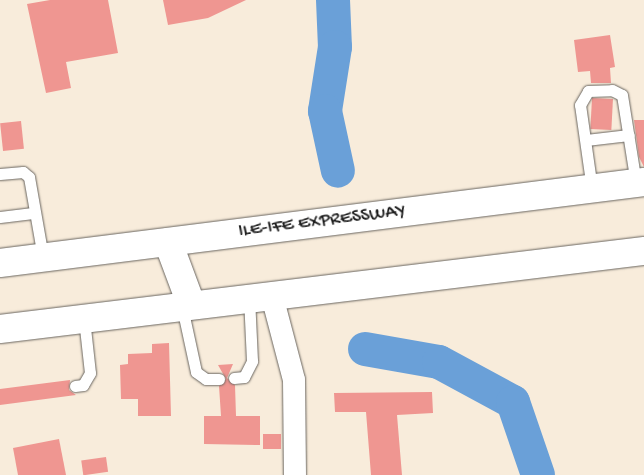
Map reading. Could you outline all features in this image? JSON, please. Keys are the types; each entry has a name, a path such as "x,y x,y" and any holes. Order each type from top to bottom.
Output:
{"highway":[{"name":"ILE-IFE EXPRESSWAY","path":"0,263 640,183"},
{"path":"168,242 186,304"},
{"path":"0,329 186,304 260,297 644,251"}],"street":[{"path":"260,297 294,380 296,475"}],"lane":[{"path":"592,189 580,104 588,91 612,90 622,95 640,183"},
{"path":"586,140 629,135"},
{"path":"0,174 27,174 43,257"},
{"path":"0,217 35,213"},
{"path":"234,378 244,376 252,361 260,297"},
{"path":"186,304 196,372 206,379 219,379"},
{"path":"75,386 83,385 90,373 84,319"}],"building":[{"path":"50,0 108,0 118,53 66,62 71,88 46,93 27,4"},
{"path":"163,0 246,0 208,18 168,25"},
{"path":"610,35 615,67 610,68 611,83 591,83 590,71 578,72 574,40"},
{"path":"592,98 613,99 611,130 590,129"},
{"path":"634,120 644,120 644,167 639,157"},
{"path":"21,121 24,149 3,151 0,123"},
{"path":"169,343 171,416 138,416 138,399 121,399 120,365 128,364 128,354 152,353 152,344"},
{"path":"233,364 227,378 235,385 236,416 260,416 260,445 204,444 204,416 221,416 219,386 226,379 218,365"},
{"path":"70,380 69,390 76,395 0,405 0,389"},
{"path":"432,392 433,413 397,415 402,475 371,475 366,412 335,412 334,393"},
{"path":"263,434 281,434 281,449 263,449"},
{"path":"59,439 66,475 18,475 13,448"},
{"path":"106,457 108,472 83,475 81,460"}],"waterway":[{"path":"333,0 335,47 325,111 338,171"},
{"path":"365,349 439,362 513,402 538,475"}]}
